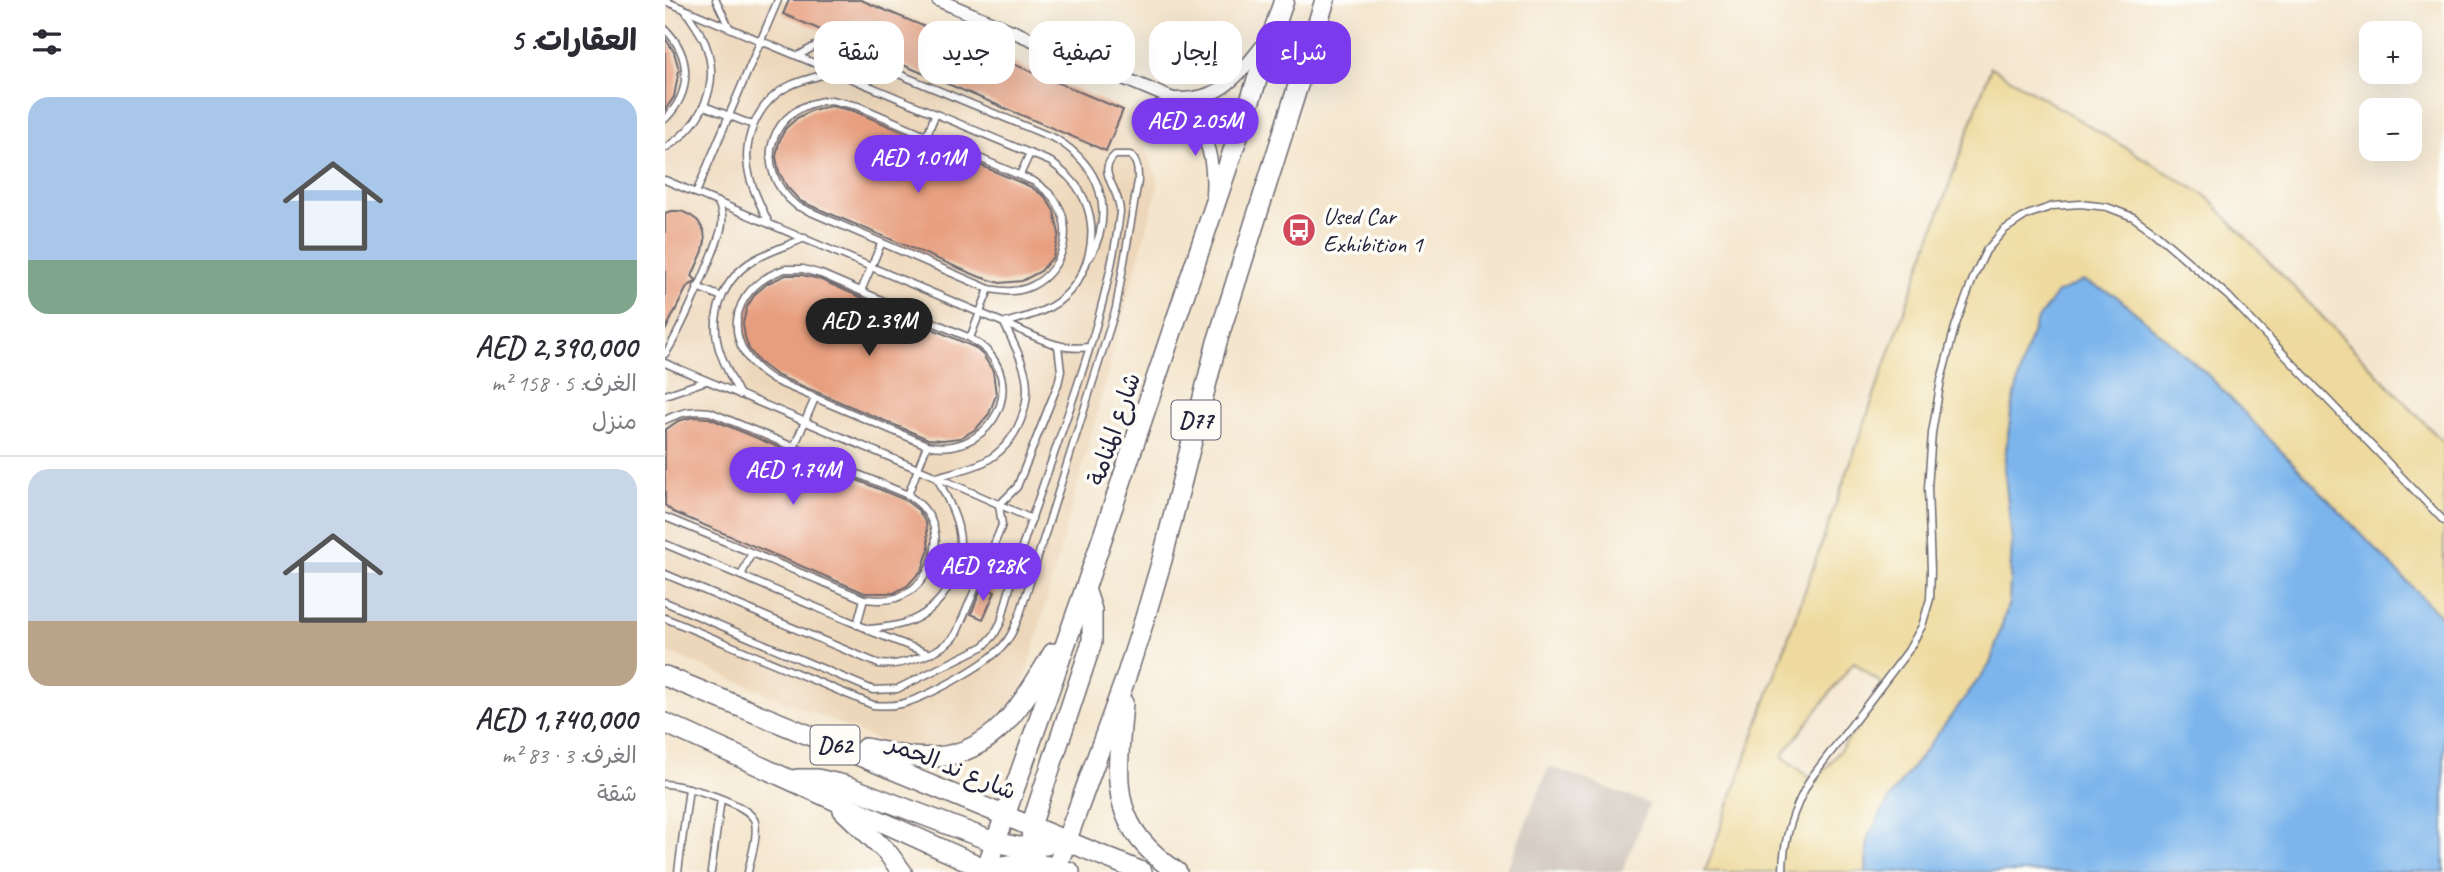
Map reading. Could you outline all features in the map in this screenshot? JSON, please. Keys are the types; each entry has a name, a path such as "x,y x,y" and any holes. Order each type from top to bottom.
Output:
{"main road":[{"name":"شارع المنامة","path":"1277,21 1284,0"},
{"name":"D77","path":"1038,864 1066,840 1125,680 1162,560 1217,342 1325,0"},
{"name":"شارع المنامة","path":"988,871 1004,815 1085,589 1256,83"},
{"path":"1038,864 1031,826 1092,642 1092,610 1085,589"},
{"path":"821,740 914,757 944,755 972,747 997,731 1018,709 1074,620"},
{"name":"شارع ند الحمر","path":"665,676 1142,872"},
{"path":"1125,680 1118,780 1122,806 1133,832 1142,843 1177,872"},
{"name":"D62","path":"665,723 988,871"},
{"path":"789,779 817,779 844,785 995,842 1038,864"},
{"path":"829,798 877,841 902,872"},
{"path":"1004,815 1038,864"},
{"path":"988,871 1038,864 1066,840"}],"street":[{"path":"938,0 1173,99 1185,100 1209,95 1229,84 1256,55"},
{"path":"1173,99 1197,123 1208,143 1213,176 1210,216"}],"lane":[{"path":"716,0 729,27"},
{"path":"696,193 778,0"},
{"path":"665,1 814,63"},
{"path":"665,148 692,127 704,106 711,78 705,43 684,8"},
{"path":"665,29 682,52 686,80 683,94 665,118"},
{"path":"798,56 815,46 831,46 1048,135 1072,148 1089,168 1100,192 1102,228 1097,245 1081,275 1068,293 1051,306 1004,323"},
{"path":"769,223 750,179 747,161 753,125 762,109 775,96 790,86 814,78"},
{"path":"861,84 1051,162 1068,175 1081,192 1089,212 1092,234 1088,261"},
{"path":"831,100 858,106 1020,175 1049,192 1059,206 1065,239 1061,255 1052,270 1040,282 1025,289 1008,292 989,289 797,206 786,197 773,174 770,160 775,134 792,112 817,101 831,100"},
{"path":"704,106 753,125"},
{"path":"927,135 935,115"},
{"path":"1020,175 1030,153"},
{"path":"665,603 862,686 885,691 897,689 984,646 1001,622 1104,298 1119,212 1119,201 1106,167 1115,155 1130,155 1135,159 1138,181 1116,308 1017,622 1004,645 992,657 904,704 873,705 665,618"},
{"path":"665,180 1058,346 1088,346"},
{"path":"665,188 674,184"},
{"path":"665,354 677,336 722,224 718,202"},
{"path":"1783,871 1785,845 1799,799 1811,778 1908,651 1922,626 1930,599 1928,488 1932,433 1941,380 1955,327 1986,251 2004,230 2027,215 2053,206 2080,204 2107,207 2133,217 2154,232 2228,296 2444,521"},
{"path":"740,395 718,347 717,313 722,297 741,270 755,260 805,239"},
{"path":"861,291 881,244"},
{"path":"803,268 861,291 970,338 987,351 996,364 1002,395 998,410 979,436 950,448 927,445 773,380 757,370 745,356 738,339 737,320 742,302 753,286 767,275 785,269 803,268"},
{"path":"697,287 722,297"},
{"path":"970,338 989,289"},
{"path":"937,477 983,463 999,452 1012,438 1021,421 1027,383 1023,365 1004,323"},
{"path":"999,505 1017,487 1058,384 1061,371 1058,346"},
{"path":"665,363 1032,519"},
{"path":"665,395 706,381"},
{"path":"794,447 815,398"},
{"path":"665,420 678,413 694,410 710,412 908,495 925,509 932,522 935,551 923,580 911,591 888,599 864,599 665,517"},
{"path":"908,495 927,445"},
{"path":"868,629 899,624 920,616 941,597 956,572 960,550 958,527 937,477"},
{"path":"665,574 879,664 895,664 949,644 957,632 1002,525 999,505"},
{"path":"665,544 927,653"},
{"path":"741,576 751,554"},
{"path":"931,566 956,572"},
{"path":"857,625 864,599"},
{"path":"665,784 689,788 722,799 750,813 755,820 755,836 748,872"},
{"path":"678,872 689,788"},
{"path":"711,872 722,799"}],"shaded area":[{"path":"665,0 872,0 920,21 918,21 918,84 1015,84 1015,62 1029,68 1029,84 1065,84 1132,113 1159,183 1023,688 1007,715 975,740 927,752 885,743 665,651"},
{"path":"1549,766 1650,804 1622,872 1506,872"}],"sand":[{"path":"1991,67 2206,196 2444,443 2444,620 2206,373 2115,295 2024,357 2011,413 2004,466 2012,540 2009,602 1990,664 1891,796 1868,837 1866,872 1705,872","holes":["1854,662 1888,689 1815,782 1782,756"]}],"water":[{"path":"2083,281 2115,295 2206,373 2444,620 2444,872 1866,872 1868,837 1891,796 1990,664 2009,602 2012,540 2004,466 2011,413 2024,357 2036,322 2056,294"}],"building":[{"path":"789,0 861,0 918,24 918,71 904,65 904,21 814,21 814,27 783,14"},
{"path":"665,38 674,52 679,70 674,97 665,110"},
{"path":"1015,65 1029,71 1029,84 1061,84 1123,110 1106,151 948,84 1015,84"},
{"path":"831,106 854,111 1031,187 1045,197 1054,211 1059,234 1053,257 1041,271 1022,281 1000,283 800,201 787,187 779,172 776,157 779,142 785,129 797,118 812,110"},
{"path":"681,211 698,221 704,231 705,241 692,276 696,280 687,287 665,331 665,213"},
{"path":"786,275 819,279 974,347 993,371 996,395 989,414 976,429 960,438 928,439 776,375 760,363 749,349 743,323 747,307 755,294 768,283"},
{"path":"693,417 709,418 905,500 918,510 926,523 929,549 922,570 907,586 894,593 865,593 673,512 665,505 665,430 678,421"},
{"path":"982,587 995,592 983,619 971,614"}],"place":[{"name":"Used Car Exhibition 1","path":"1299,230"}]}
